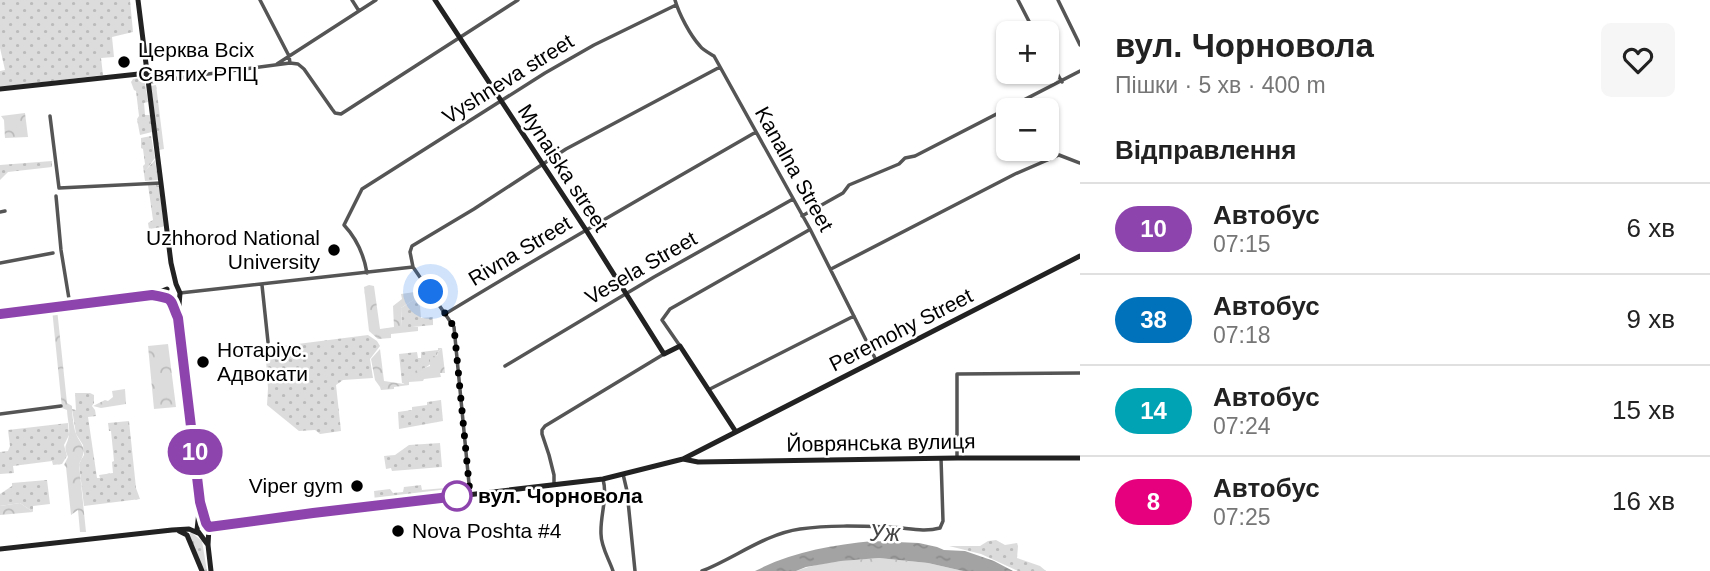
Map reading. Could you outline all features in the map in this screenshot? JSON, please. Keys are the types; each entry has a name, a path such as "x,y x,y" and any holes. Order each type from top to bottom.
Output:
{"street":[{"path":"138,0 171,265 169,298 178,318"},
{"path":"260,0 289,56 290,63"},
{"path":"352,0 359,11"},
{"path":"275,65 376,0"},
{"name":"Mynaiska street","path":"435,0 586,230 664,355"},
{"path":"149,82 290,63 301,66 335,113 341,114 518,0"},
{"path":"1018,0 1029,21"},
{"path":"1058,0 1080,45"},
{"name":"Kanalna Street","path":"676,2 701,48 714,56 810,229 876,360"},
{"name":"Vyshneva street","path":"367,273 358,243 345,225 362,189 545,73 676,2"},
{"path":"470,494 454,327 413,267 410,252 412,246 566,149 720,67"},
{"path":"802,216 843,193 849,185 899,164 905,158 915,156 1080,71"},
{"path":"0,89 148,73"},
{"path":"1059,77 1062,82"},
{"path":"50,116 59,188 161,183"},
{"name":"Rivna Street","path":"445,314 756,132"},
{"path":"831,270 1047,160 1059,155 1080,163"},
{"path":"56,196 61,250 71,305"},
{"name":"Vesela Street","path":"505,366 793,200"},
{"path":"736,432 662,320 670,309 810,229"},
{"path":"0,263 53,253"},
{"name":"Peremohy Street","path":"208,527 603,479 683,459 1079,257"},
{"path":"171,265 179,292 178,318 200,502 197,528 208,545"},
{"path":"179,292 413,267"},
{"path":"262,285 268,342"},
{"path":"0,314 152,295 174,286 179,292"},
{"path":"152,295 175,300 179,292"},
{"path":"708,390 854,316"},
{"path":"554,484 554,475 542,434 545,426 680,346"},
{"path":"957,458 957,374 1080,373"},
{"path":"0,414 61,406"},
{"path":"702,571 761,542 798,529 940,528 943,522 941,458"},
{"name":"Йоврянська вулиця","path":"683,459 698,462 1080,458"},
{"path":"623,474 635,571"},
{"path":"603,479 605,502 601,538 613,571"},
{"path":"200,502 208,527 211,571"},
{"path":"0,549 172,530 203,522 208,527"},
{"path":"172,530 205,535 208,527"},
{"path":"188,532 202,570"}],"green space":[{"path":"0,0 130,0 133,32 112,37 114,57 101,58 103,75 0,87 0,71 5,70 0,48"},
{"path":"144,77 148,102 144,103 145,115 150,115 152,132 140,135 136,91 131,82"},
{"path":"156,85 164,149 159,150 151,86"},
{"path":"25,113 28,137 5,138 4,120 1,116"},
{"path":"151,136 155,158 146,170 155,160 158,180 145,181 141,138"},
{"path":"52,161 52,167 8,172 0,180 0,165"},
{"path":"148,185 159,186 162,227 149,229 148,223 153,220"},
{"path":"374,286 380,329 394,327 393,306 402,299 401,294 415,292 415,299 401,308 402,327 418,327 418,331 391,334 391,338 378,339 369,331 364,287"},
{"path":"415,292 421,318 433,317 433,325 402,328 401,308 415,299"},
{"path":"52,309 57,309 67,403 72,406 75,431 83,446 79,464 86,532 80,532 78,510 71,515 64,465 68,457 65,447 69,428 67,410 62,408"},
{"path":"368,335 380,346 370,359 373,378 343,380 336,385 341,431 320,434 315,430 299,431 267,405 266,360 274,347"},
{"path":"168,344 176,407 154,409 148,346"},
{"path":"442,348 433,362 407,377 405,384 402,383 399,354 417,352 418,358 421,358 421,352"},
{"path":"442,348 445,373 440,373 441,377 381,390 375,380 371,359 380,349 384,381 404,384 406,377 430,366 430,356 437,356"},
{"path":"125,389 126,404 101,408 93,406 108,401 113,397 112,391"},
{"path":"75,393 94,395 92,406 96,416 88,417 97,478 100,478 99,475 113,473 111,431 108,423 129,421 136,488 140,499 84,506 79,464 84,455 83,445 76,434 72,409 76,410"},
{"path":"441,400 443,421 399,429 398,412"},
{"path":"68,423 69,435 64,445 67,456 62,464 53,465 52,461 13,466 14,473 0,474 0,452 8,451 10,446 8,430"},
{"path":"440,443 442,467 392,471 391,468 386,469 384,456 395,455 409,445"},
{"path":"47,480 50,504 33,506 33,512 20,503 0,506 0,494 12,486 12,483"},
{"path":"421,485 422,490 445,488 453,490 454,493 375,502 374,491 390,489 393,493 403,492 404,487"},
{"path":"20,503 33,512 0,515 0,506"},
{"path":"191,532 202,541 207,571 204,571 189,535"},
{"path":"996,540 1005,545 1017,543 1017,558 1040,566 1046,571 1018,571 981,554 949,546 980,546"},
{"path":"879,558 928,563 963,571 796,571 826,563"}],"water":[{"path":"873,541 919,543 944,550 965,551 1013,571 963,571 928,563 879,558 841,561 796,571 755,571 812,550"}],"bus line":[{"name":"10","path":"0,314 152,295 170,299 178,318 200,502 209,527 458,496"}],"place":[{"name":"Церква Всіх Святих РПЦ","path":"124,62"},
{"name":"Uzhhorod National University","path":"334,250"},
{"name":"Нотаріус. Адвокати","path":"203,362"},
{"name":"Viper gym","path":"357,486"},
{"name":"вул. Чорновола","path":"457,496"},
{"name":"Nova Poshta #4","path":"398,531"}],"route":[{"path":"431,292 454,327 470,494 457,496"}],"water label":[{"name":"Уж","path":"885,533"}]}
